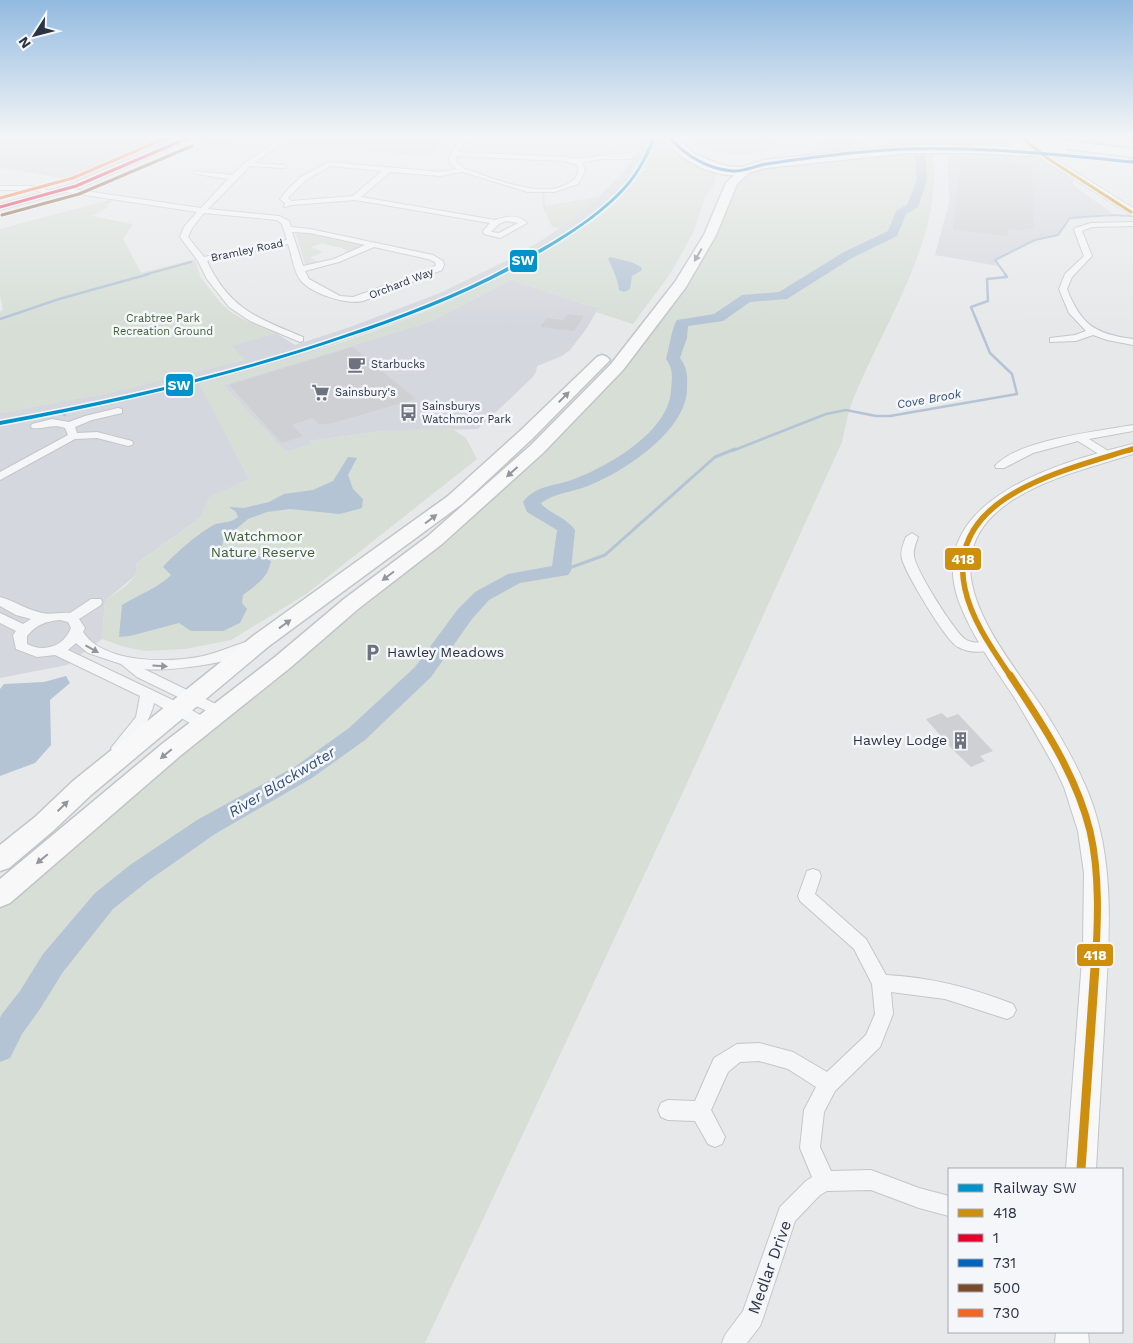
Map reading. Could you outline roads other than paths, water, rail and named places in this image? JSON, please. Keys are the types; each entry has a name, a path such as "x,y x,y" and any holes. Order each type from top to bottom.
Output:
{"main road":[{"path":"0,208 26,201"},
{"path":"0,895 128,786 261,641 434,517 526,435 616,345 653,301 684,257 712,201"},
{"path":"0,860 44,824 82,788 199,709 307,628 351,604 421,551 537,449 617,366 681,284 710,235 725,201"},
{"path":"1114,201 1132,212"},
{"path":"1081,1168 1096,947 1096,883 1092,846 1083,810 1065,765 1034,711 991,646 973,612 964,586 961,564 966,543 971,533 985,514 1012,494 1041,480 1133,449"}],"street":[{"path":"135,201 203,211 283,219 292,241 299,269 325,265 357,254 372,245"},
{"path":"212,201 186,230 184,237 187,243 202,260 210,277 232,305 253,319 300,339"},
{"path":"287,201 290,203"},
{"path":"273,217 290,203 320,201"},
{"path":"371,201 496,222"},
{"path":"1133,224 1091,225 1078,230 1088,256 1068,276 1063,289 1077,320 1093,332 1113,339 1133,342"},
{"name":"Orchard Way","path":"288,229 310,231 430,257 439,261 440,265 439,268 432,272 353,300 338,298 311,283 302,276 299,269"},
{"name":"Bramley Road","path":"202,260 292,241"},
{"path":"1043,335 1055,344 1093,332"},
{"path":"0,477 89,418 118,411"},
{"path":"36,426 52,422 71,431 128,443"},
{"path":"1000,466 1032,451 1079,437 1133,428"},
{"path":"1079,437 1109,456"},
{"path":"912,537 907,547 908,560 922,587 956,637 960,642 968,645 991,646"},
{"path":"0,601 21,612 44,618 60,616 72,618 96,602"},
{"path":"0,617 24,630"},
{"path":"44,618 24,630 19,639 21,646 28,652 45,653 67,644 77,634 78,628 72,618"},
{"path":"77,634 88,648 124,660 169,667 223,656 261,641"},
{"path":"56,650 147,694 199,709"},
{"path":"124,660 142,674 199,709"},
{"path":"82,788 141,723 147,711 147,694"},
{"path":"813,876 806,896 860,944 881,983 884,1014 873,1041 828,1084 814,1110 810,1148 825,1181 871,1180 919,1198 948,1206"},
{"path":"881,983 914,984 957,992 1007,1010"},
{"path":"701,1111 721,1065 737,1053 760,1052 793,1060 828,1084"},
{"path":"668,1110 701,1111"},
{"path":"701,1111 715,1137"},
{"name":"Medlar Drive","path":"733,1343 752,1318 787,1214 813,1188 825,1181"}],"water":[{"path":"610,257 631,262 641,267 642,270 632,276 630,289 624,292 619,290 615,274 608,259"},
{"path":"348,457 357,458 348,475 353,489 363,499 362,508 340,514 290,509 267,512 248,519 223,540 222,547 227,551 240,555 259,556 271,561 264,577 243,595 242,603 247,609 240,623 223,631 191,631 179,623 130,636 119,637 122,605 166,580 171,575 163,567 196,537 216,524 229,522 238,517 236,512 229,507 244,508 269,502 284,494 313,490 333,481"},
{"path":"66,676 70,683 50,700 51,745 35,763 0,776 0,689 4,684 44,682"}],"waterway":[{"name":"River Blackwater","path":"0,1048 12,1024 30,1000 53,963 104,901 139,873 206,827 304,772 357,734 423,672 465,614 482,596 515,578 561,571 566,530 556,520 533,508 532,502 544,493 580,483 608,470 634,454 657,433 674,412 678,402 680,373 673,359 682,323 718,318 747,298 782,296 788,293 848,255 893,233 901,216 900,213 912,207 914,201"},
{"name":"Cove Brook","path":"1006,275 995,260 1035,240 1058,235 1070,218 1111,215 1133,216"},
{"path":"144,275 191,262"},
{"path":"0,319 59,299 149,274"},
{"name":"Cove Brook","path":"732,451 826,414 846,410 876,416 890,416 1017,394 1012,374 990,353 971,307 988,301 987,279 1007,277 1005,274"},
{"name":"Cove Brook","path":"561,571 605,555 715,457 735,449"}],"rail line":[{"name":"SW","path":"0,423 135,396 224,374 311,348 382,323 461,292 512,267 576,228 611,201"}],"place":[{"name":"Starbucks","path":"357,364"},
{"name":"Sainsbury's","path":"321,392"},
{"name":"Sainsburys Watchmoor Park","path":"408,412"},
{"name":"Hawley Meadows","path":"373,652"},
{"name":"Hawley Lodge","path":"961,740"}],"park label":[{"name":"Crabtree Park Recreation Ground","path":"163,324"},
{"name":"Watchmoor Nature Reserve","path":"263,544"}]}
